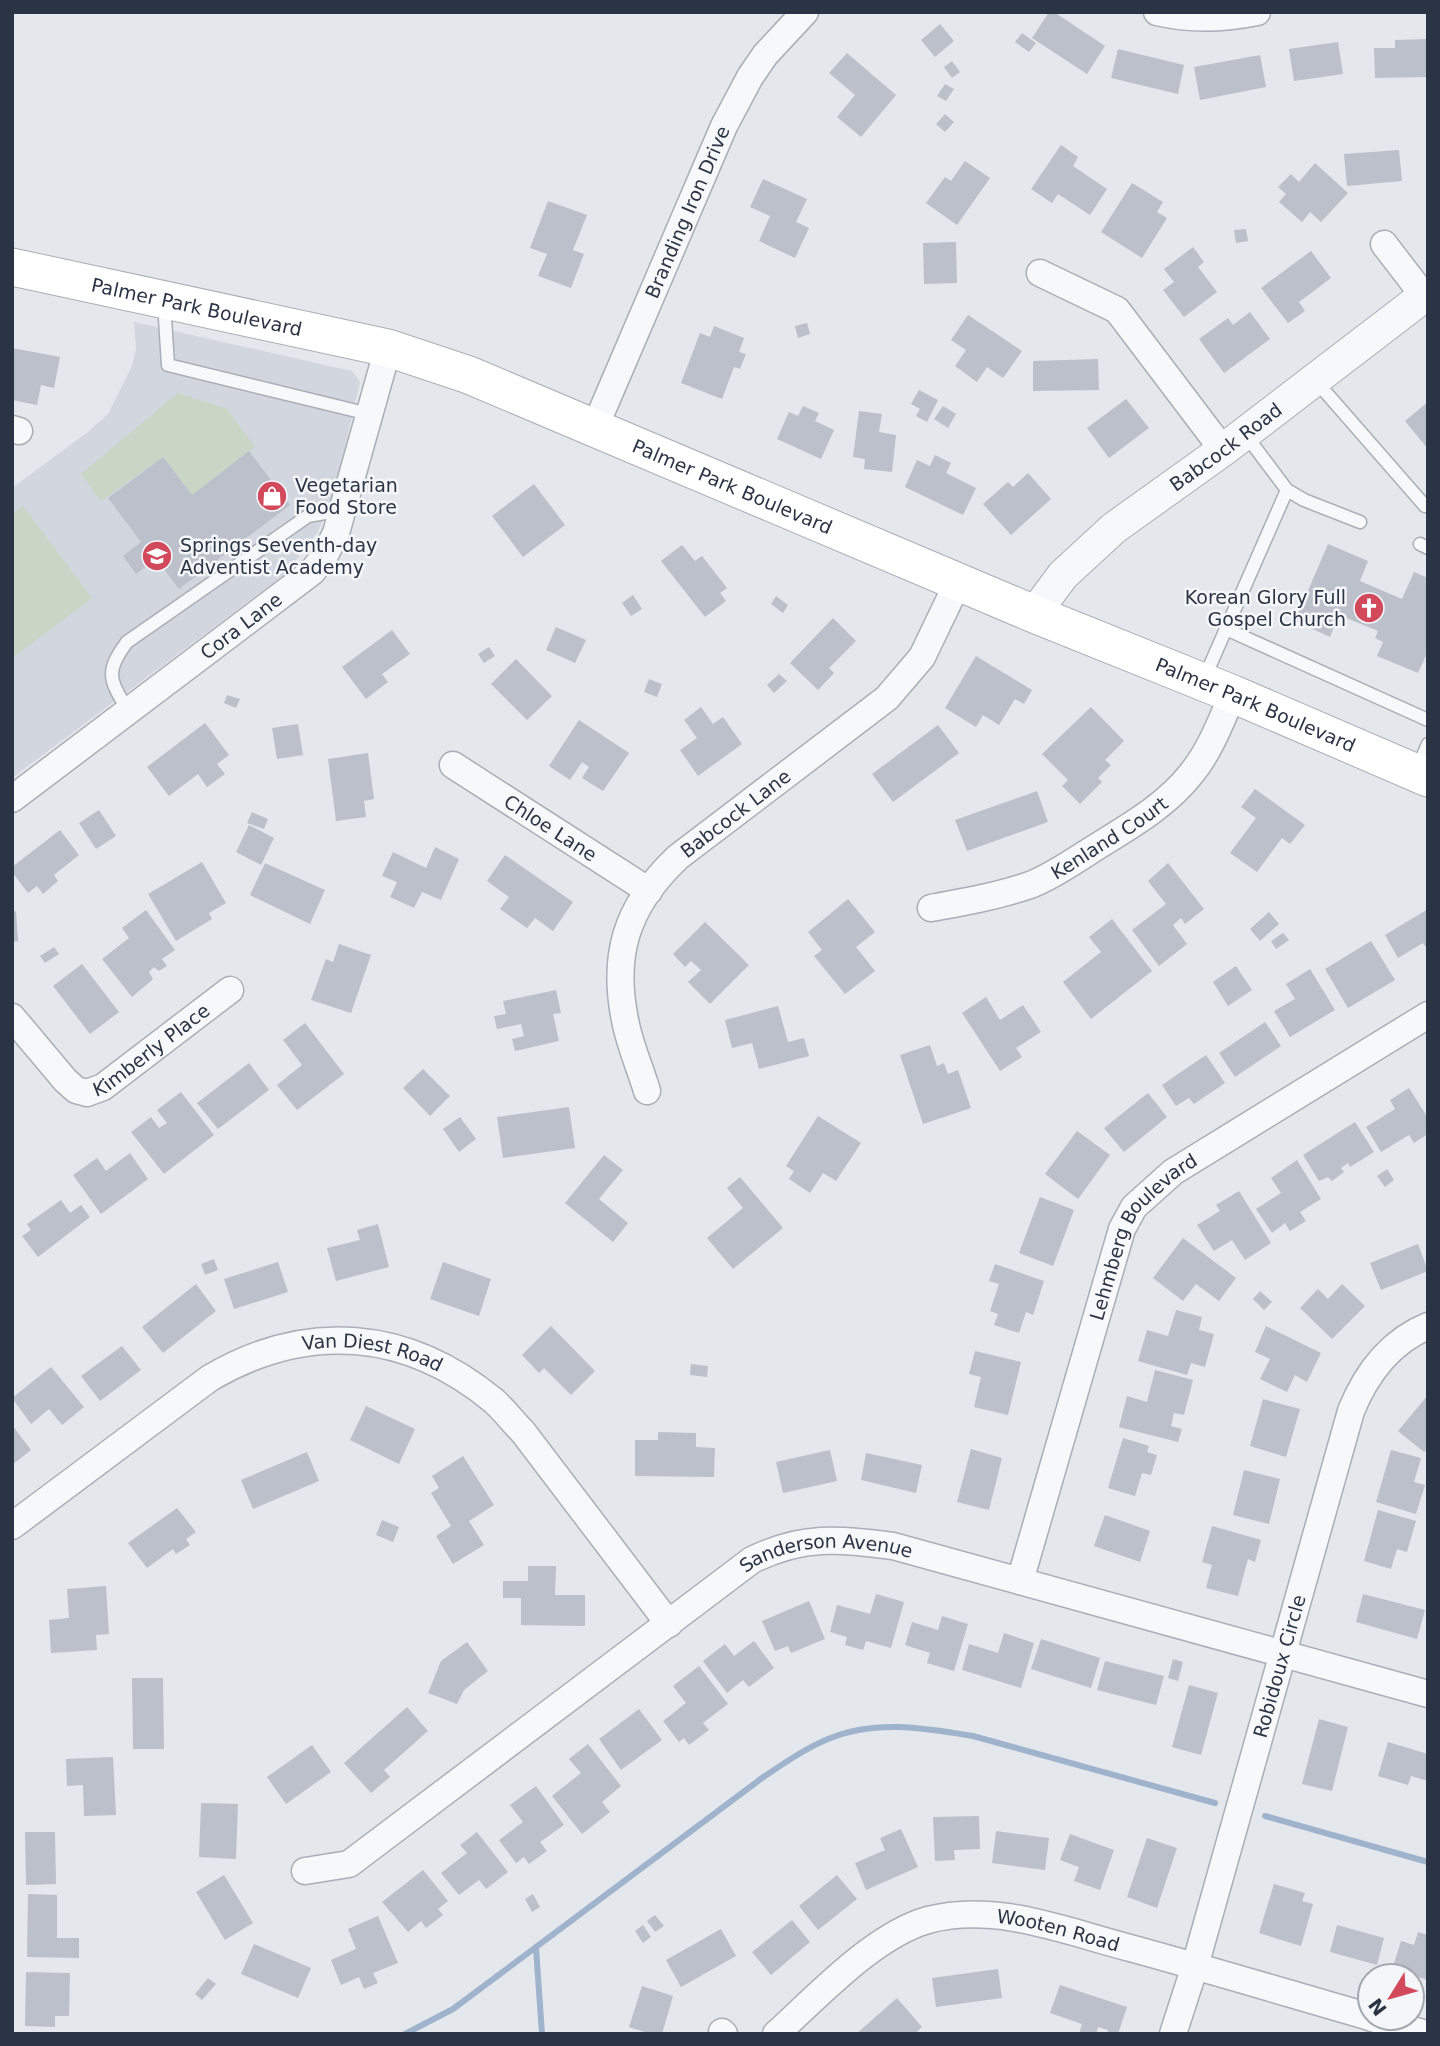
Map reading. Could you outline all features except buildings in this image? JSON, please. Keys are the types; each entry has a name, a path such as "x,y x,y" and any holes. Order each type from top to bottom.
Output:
{"main road":[{"name":"Palmer Park Boulevard","path":"12,267 388,348 469,375 1034,614 1218,688 1424,765"}],"street":[{"name":"Branding Iron Drive","path":"595,427 724,127 765,55 805,12"},
{"path":"1157,12 1205,19 1231,18 1257,12"},
{"path":"1384,244 1426,295"},
{"path":"1040,273 1117,310 1234,442"},
{"name":"Babcock Road","path":"1034,614 1063,575 1114,528 1234,442 1426,295"},
{"name":"Cora Lane","path":"12,799 312,572 325,555 336,533 388,348"},
{"name":"Babcock Lane","path":"648,1091 627,1029 621,983 621,961 626,932 634,912 662,872 678,857 887,698 922,657 958,582"},
{"name":"Kenland Court","path":"932,908 1032,884 1053,874 1157,808 1193,773 1208,751 1218,688"},
{"name":"Chloe Lane","path":"453,765 649,891"},
{"name":"Kimberly Place","path":"12,1017 65,1080 76,1090 87,1093 103,1087 230,989"},
{"name":"Lehmberg Boulevard","path":"1020,1581 1122,1229 1134,1207 1173,1172 1428,1015"},
{"name":"Robidoux Circle","path":"1173,2034 1195,1966 1354,1402 1362,1384 1378,1362 1399,1342 1428,1326"},
{"name":"Van Diest Road","path":"12,1526 211,1377 238,1361 269,1350 302,1343 332,1339 366,1341 400,1349 432,1361 467,1381 496,1403 523,1432 669,1624"},
{"name":"Sanderson Avenue","path":"305,1871 349,1864 752,1560 792,1543 815,1540 853,1541 893,1546 1428,1694"},
{"name":"Wooten Road","path":"776,2034 872,1949 926,1920 958,1915 1017,1918 1356,2014"}],"lane":[{"path":"163,299 167,365 369,414"},
{"path":"1315,380 1425,506"},
{"path":"1234,442 1287,490 1304,500 1360,522"},
{"path":"1218,688 1226,629 1287,490"},
{"path":"128,711 111,682 110,670 127,642 308,516 342,510"},
{"path":"1226,629 1428,720"}],"shaded area":[{"name":"Springs Seventh-day Adventist Academy","path":"134,322 352,371 360,382 335,490 318,532 285,574 12,778 12,488 108,414 132,366 136,349"}],"green space":[{"path":"178,393 227,409 255,447 192,495 163,457 101,501 81,474"},
{"path":"23,506 92,598 12,658 12,514"}],"waterway":[{"path":"405,2034 453,2009 762,1778 811,1747 846,1733 900,1727 973,1736 1215,1803"},
{"path":"1265,1816 1428,1862"},
{"path":"536,1948 542,2034"}],"place":[{"name":"Vegetarian Food Store","path":"272,496"},
{"name":"Springs Seventh-day Adventist Academy","path":"157,556"},
{"name":"Korean Glory Full Gospel Church","path":"1369,608"}]}
